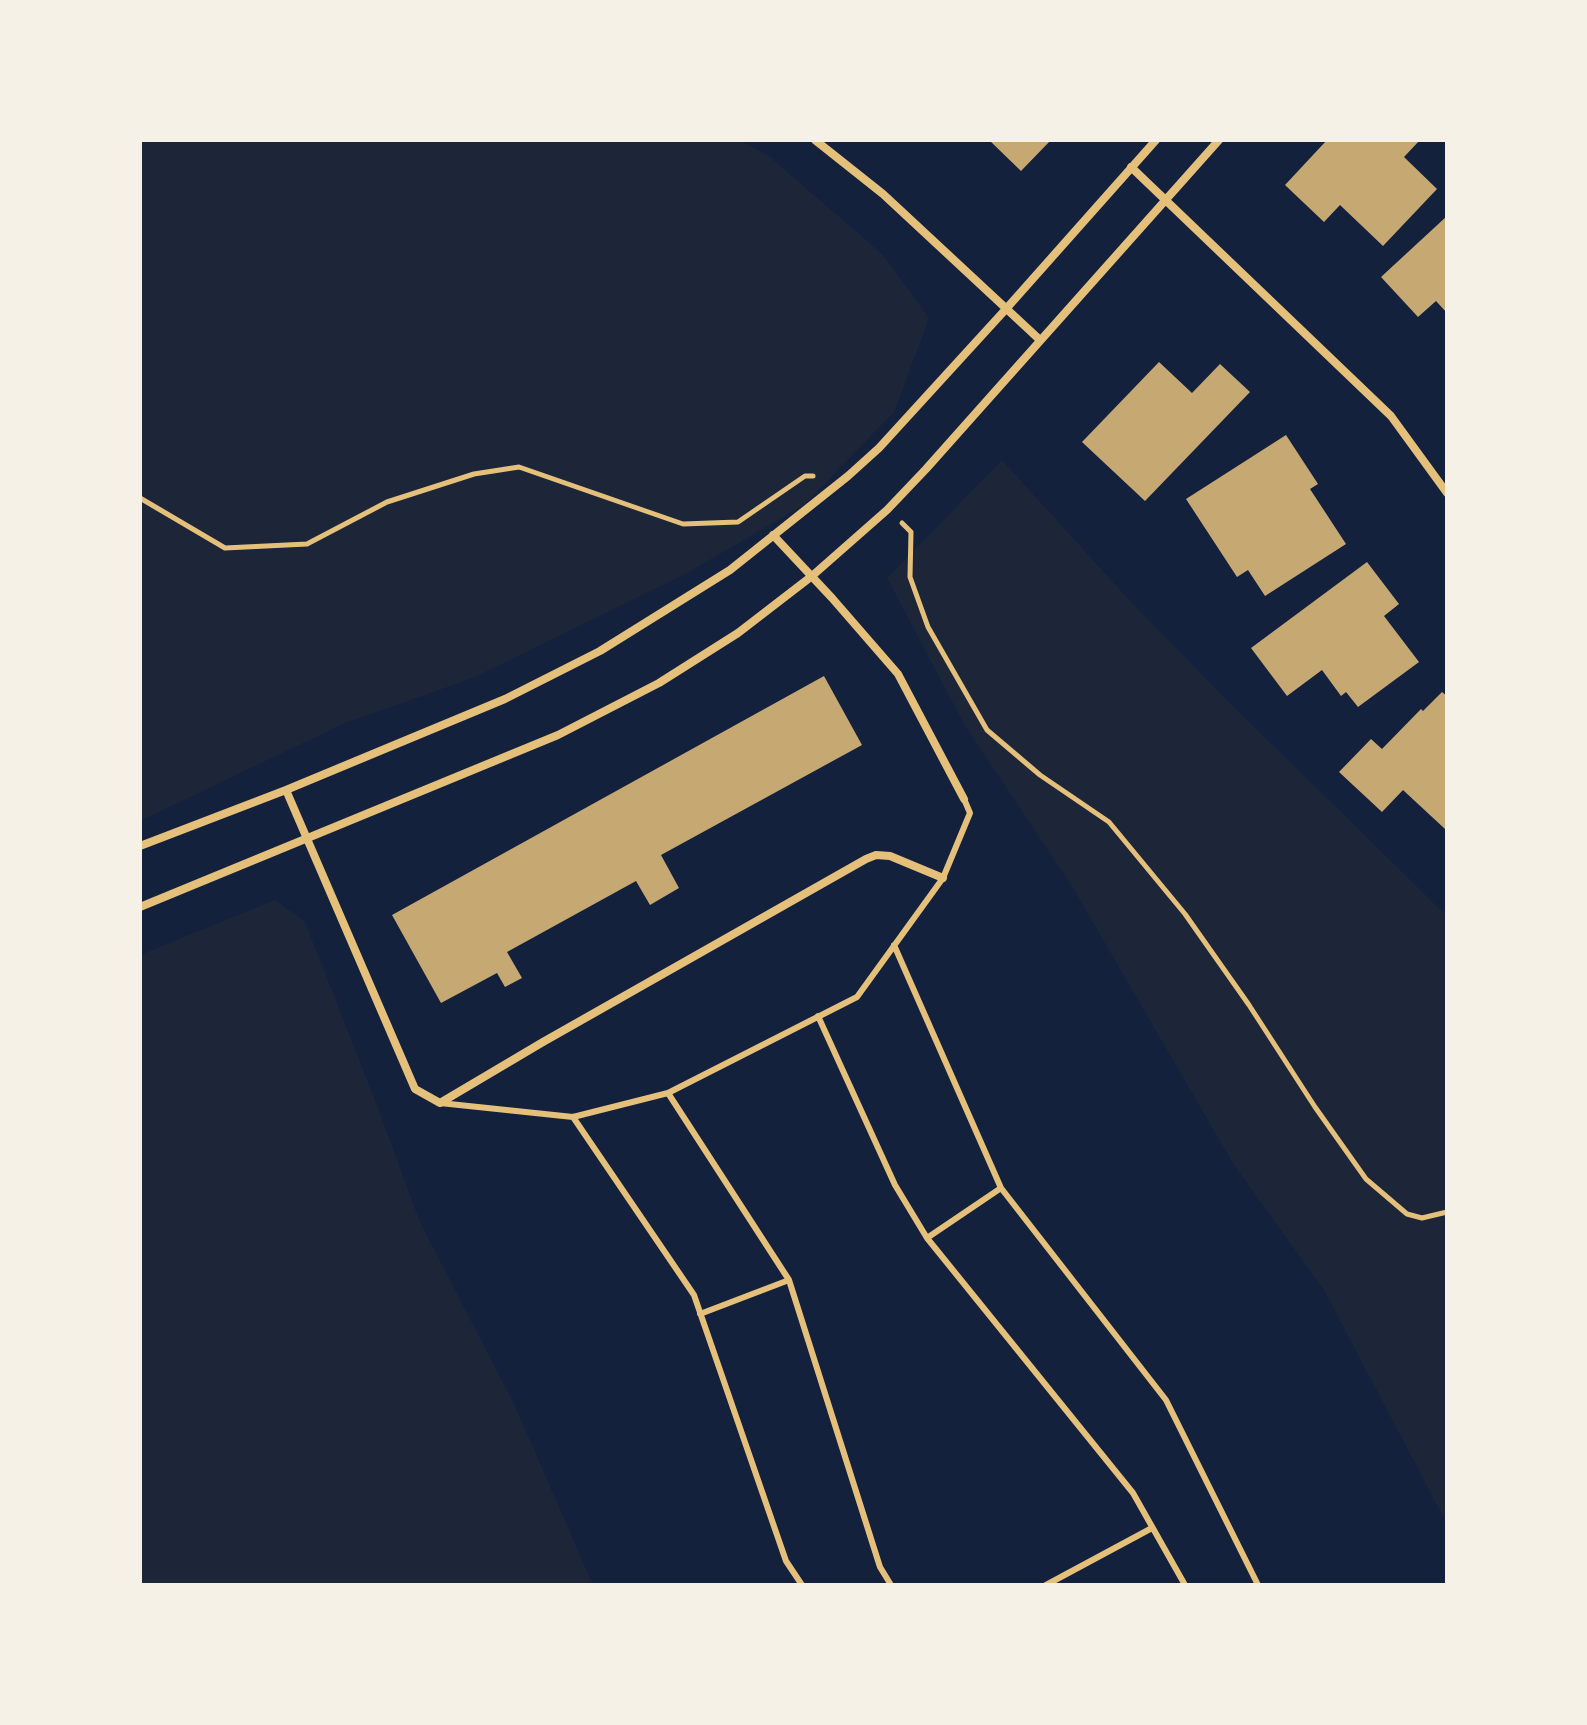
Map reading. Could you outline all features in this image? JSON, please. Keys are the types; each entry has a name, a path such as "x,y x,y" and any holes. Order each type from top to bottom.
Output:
{"street":[{"path":"815,140 883,194 1040,340"},
{"path":"140,846 286,790 505,699 600,651 730,570 879,448 1156,140"},
{"path":"140,907 558,735 659,683 738,633 812,576 887,510 1219,140"},
{"path":"1131,167 1391,416 1447,493"},
{"path":"773,535 898,674 964,799"},
{"path":"286,790 415,1089 440,1103 866,859 876,855 890,856 943,878"}],"lane":[{"path":"440,1103 573,1117 668,1093 857,997 943,878 970,813 964,799"},
{"path":"894,945 1001,1188 1166,1400 1258,1585"},
{"path":"818,1016 895,1185 927,1238 1133,1493 1185,1585"},
{"path":"668,1093 789,1280 880,1567 891,1585"},
{"path":"573,1117 694,1295 786,1561 802,1585"},
{"path":"927,1238 1001,1188"},
{"path":"700,1314 789,1280"},
{"path":"1046,1585 1152,1528"}],"path":[{"path":"140,498 225,548 307,544 387,502 474,474 519,467 683,524 738,522 805,476 848,476"},
{"path":"887,510 911,532 910,577 928,627 987,730 1040,775 1109,822 1185,914 1366,1179 1407,1214 1422,1218 1447,1212"}],"shaded area":[{"path":"140,140 740,140 769,156 883,255 929,318 894,412 804,505 687,573 473,678 345,723 140,821"},
{"path":"1002,460 1131,602 1447,916 1447,1524 1324,1290 1234,1165 1073,888 964,724 887,578"},
{"path":"275,900 305,922 420,1222 514,1404 593,1585 140,1585 140,955"}],"building":[{"path":"989,140 1051,140 1021,171"},
{"path":"1327,140 1420,140 1404,157 1437,189 1383,246 1340,205 1324,222 1285,185"},
{"path":"1447,216 1447,313 1436,301 1418,317 1381,277"},
{"path":"1159,362 1192,393 1220,364 1250,392 1145,501 1082,442"},
{"path":"1286,435 1318,484 1310,489 1346,544 1265,596 1248,570 1237,577 1186,499"},
{"path":"1367,562 1399,604 1384,616 1419,662 1358,707 1346,692 1341,696 1322,670 1287,696 1251,648"},
{"path":"824,676 862,745 661,855 679,888 650,905 636,881 507,952 522,978 505,987 497,973 441,1003 392,915"},
{"path":"1442,692 1447,696 1445,829 1403,790 1382,812 1339,772 1371,739 1382,749"}]}
